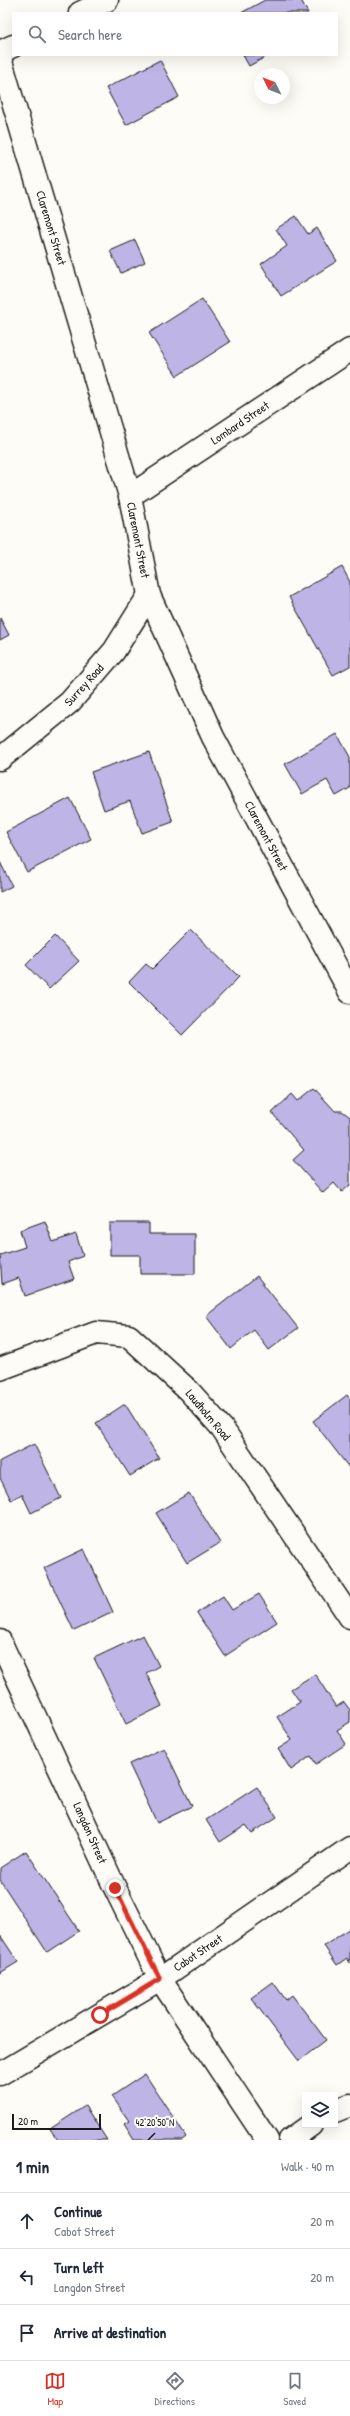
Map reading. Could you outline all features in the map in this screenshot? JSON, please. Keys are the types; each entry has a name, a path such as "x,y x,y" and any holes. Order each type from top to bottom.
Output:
{"street":[{"path":"82,12 107,0"},
{"path":"0,52 12,46"},
{"name":"Claremont Street","path":"0,58 130,496 149,595 213,737 350,992"},
{"name":"Lombard Street","path":"130,496 350,350"},
{"name":"Surrey Road","path":"0,759 70,702 114,651 149,595"},
{"name":"Laudholm Road","path":"0,1369 96,1333 128,1336 189,1391 222,1428 350,1617"},
{"name":"Langdon Street","path":"0,1641 115,1888 160,1979 267,2140"},
{"name":"Cabot Street","path":"0,2074 160,1979 350,1848"},
{"path":"338,2110 350,2105"},
{"path":"290,2140 307,2128"}],"building":[{"path":"265,0 301,0 307,12 243,12"},
{"path":"244,56 267,56 249,66"},
{"path":"160,60 179,97 126,125 106,88"},
{"path":"296,216 308,234 317,228 337,261 281,296 261,264 287,246 276,229"},
{"path":"135,240 145,262 121,273 110,251"},
{"path":"202,299 230,342 177,376 149,333"},
{"path":"342,567 350,582 350,666 333,675 289,597"},
{"path":"0,618 9,635 0,640"},
{"path":"337,734 350,757 350,788 336,796 327,780 302,794 285,764"},
{"path":"149,752 173,822 142,833 130,801 104,810 91,772"},
{"path":"70,798 91,839 27,872 6,832"},
{"path":"0,862 12,886 0,892"},
{"path":"191,930 239,977 182,1035 129,982 146,964 152,969"},
{"path":"55,936 79,961 49,989 26,965"},
{"path":"314,1088 335,1111 342,1111 350,1117 350,1185 342,1192 334,1183 323,1193 293,1160 304,1150 272,1113 292,1094 298,1101"},
{"path":"45,1221 53,1242 76,1234 83,1256 68,1262 74,1279 25,1296 19,1278 2,1284 0,1255 25,1247 20,1230"},
{"path":"110,1223 149,1223 149,1234 195,1234 195,1274 140,1274 140,1255 110,1255"},
{"path":"257,1276 298,1328 269,1350 254,1330 231,1349 206,1316"},
{"path":"347,1395 350,1399 350,1469 313,1421"},
{"path":"125,1404 159,1458 130,1476 96,1423"},
{"path":"34,1444 61,1498 31,1513 22,1494 11,1500 0,1478 0,1461"},
{"path":"189,1493 220,1543 187,1563 156,1513"},
{"path":"84,1549 113,1612 74,1631 44,1568"},
{"path":"259,1594 277,1622 225,1656 197,1613 223,1596 232,1610"},
{"path":"143,1635 159,1666 146,1673 162,1706 126,1724 94,1658"},
{"path":"315,1674 336,1707 344,1702 350,1710 350,1722 337,1730 346,1744 316,1764 311,1756 291,1770 278,1749 292,1740 277,1717 300,1702 291,1689"},
{"path":"164,1748 192,1806 157,1823 129,1764"},
{"path":"257,1787 277,1817 252,1833 246,1825 220,1842 206,1820"},
{"path":"26,1851 79,1931 47,1952 0,1880 0,1868"},
{"path":"350,1928 350,1963 347,1958 337,1965 324,1946"},
{"path":"0,1935 18,1962 0,1973"},
{"path":"273,1982 286,2000 292,1995 326,2040 299,2061 251,1998"},
{"path":"145,2074 186,2137 182,2140 134,2140 124,2124 129,2121 112,2096"},
{"path":"85,2106 107,2140 58,2140 50,2129"}],"route":[{"path":"100,2015 160,1979 115,1888"}]}
